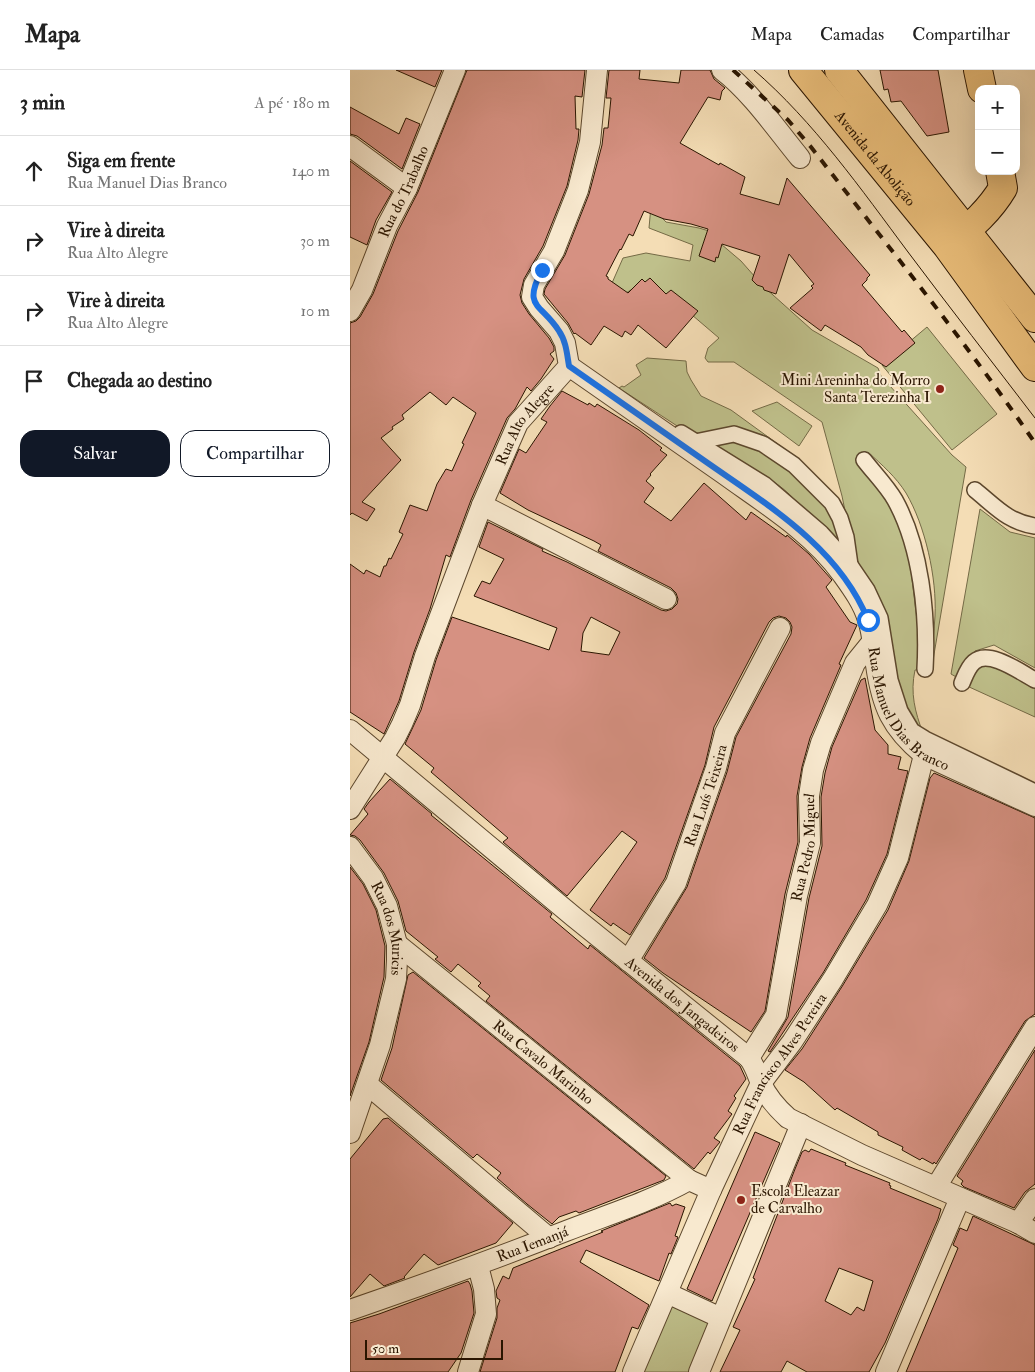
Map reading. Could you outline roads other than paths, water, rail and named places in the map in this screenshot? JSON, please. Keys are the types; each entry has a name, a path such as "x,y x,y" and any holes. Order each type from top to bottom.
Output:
{"main road":[{"name":"Avenida da Abolição","path":"803,70 957,238"},
{"name":"Avenida da Abolição","path":"838,70 957,238"},
{"path":"978,70 981,85"},
{"path":"957,238 987,211 1004,188 1001,175"},
{"path":"957,238 1035,318"},
{"path":"957,238 1035,367"}],"street":[{"name":"Rua do Trabalho","path":"350,311 362,290 387,226 406,188 455,70"},
{"path":"569,366 565,344 559,331 532,297 534,285 554,252 578,190 590,142 597,70"},
{"path":"722,70 731,77 764,114 800,158"},
{"path":"350,146 406,188"},
{"name":"Rua Alto Alegre","path":"383,757 395,738 410,706 425,656 482,505 518,423 569,366"},
{"name":"Rua Manuel Dias Branco","path":"569,366 755,496 808,536 830,558 861,602 868,620 880,687 887,710 896,728 909,743 924,755 1035,806"},
{"path":"618,392 765,485 821,533 850,565 867,590 880,618 890,680 900,711 912,731 1035,792"},
{"path":"695,442 734,434 763,444 794,465 832,503 840,518 846,537 850,565"},
{"path":"864,460 894,498 907,523 915,550 926,642 925,669"},
{"path":"976,490 1013,521 1035,526"},
{"path":"482,505 666,598"},
{"name":"Rua Luís Teixeira","path":"628,961 676,883 716,768 725,733 780,628"},
{"name":"Rua Pedro Miguel","path":"749,1058 776,1015 796,896 810,844 809,796 813,770 821,743 855,663 872,642"},
{"path":"962,683 972,664 980,658 996,659 1035,680"},
{"name":"Avenida dos Jangadeiros","path":"350,730 628,961 749,1058 757,1070 761,1083 778,1110 788,1118 862,1155 1026,1228"},
{"name":"Rua Francisco Alves Pereira","path":"633,1372 711,1190 761,1083 792,1042 833,979 877,905 898,858 924,755"},
{"path":"350,808 383,757"},
{"name":"Rua dos Muricis","path":"350,846 370,872 377,885 390,915 396,944 396,979 380,1045 368,1085 350,1133"},
{"name":"Rua Cavalo Marinho","path":"396,944 689,1180"},
{"path":"936,1187 1035,1027"},
{"path":"368,1085 549,1238"},
{"path":"699,1372 801,1124"},
{"path":"689,1180 711,1190"},
{"name":"Rua Iemanjá","path":"350,1310 478,1266 651,1200 689,1180"},
{"path":"886,1372 960,1198"},
{"path":"1026,1228 1035,1199"},
{"path":"468,1372 486,1314 484,1289 478,1266"},
{"path":"667,1293 721,1318"}],"tram line":[{"path":"754,70 797,112 836,157 1035,418"}],"railway":[{"path":"733,70 788,120 811,147 953,330 1035,443"}],"place":[{"name":"Mini Areninha do Morro Santa Terezinha I","path":"940,389"},
{"name":"Escola Eleazar de Carvalho","path":"741,1200"}]}
